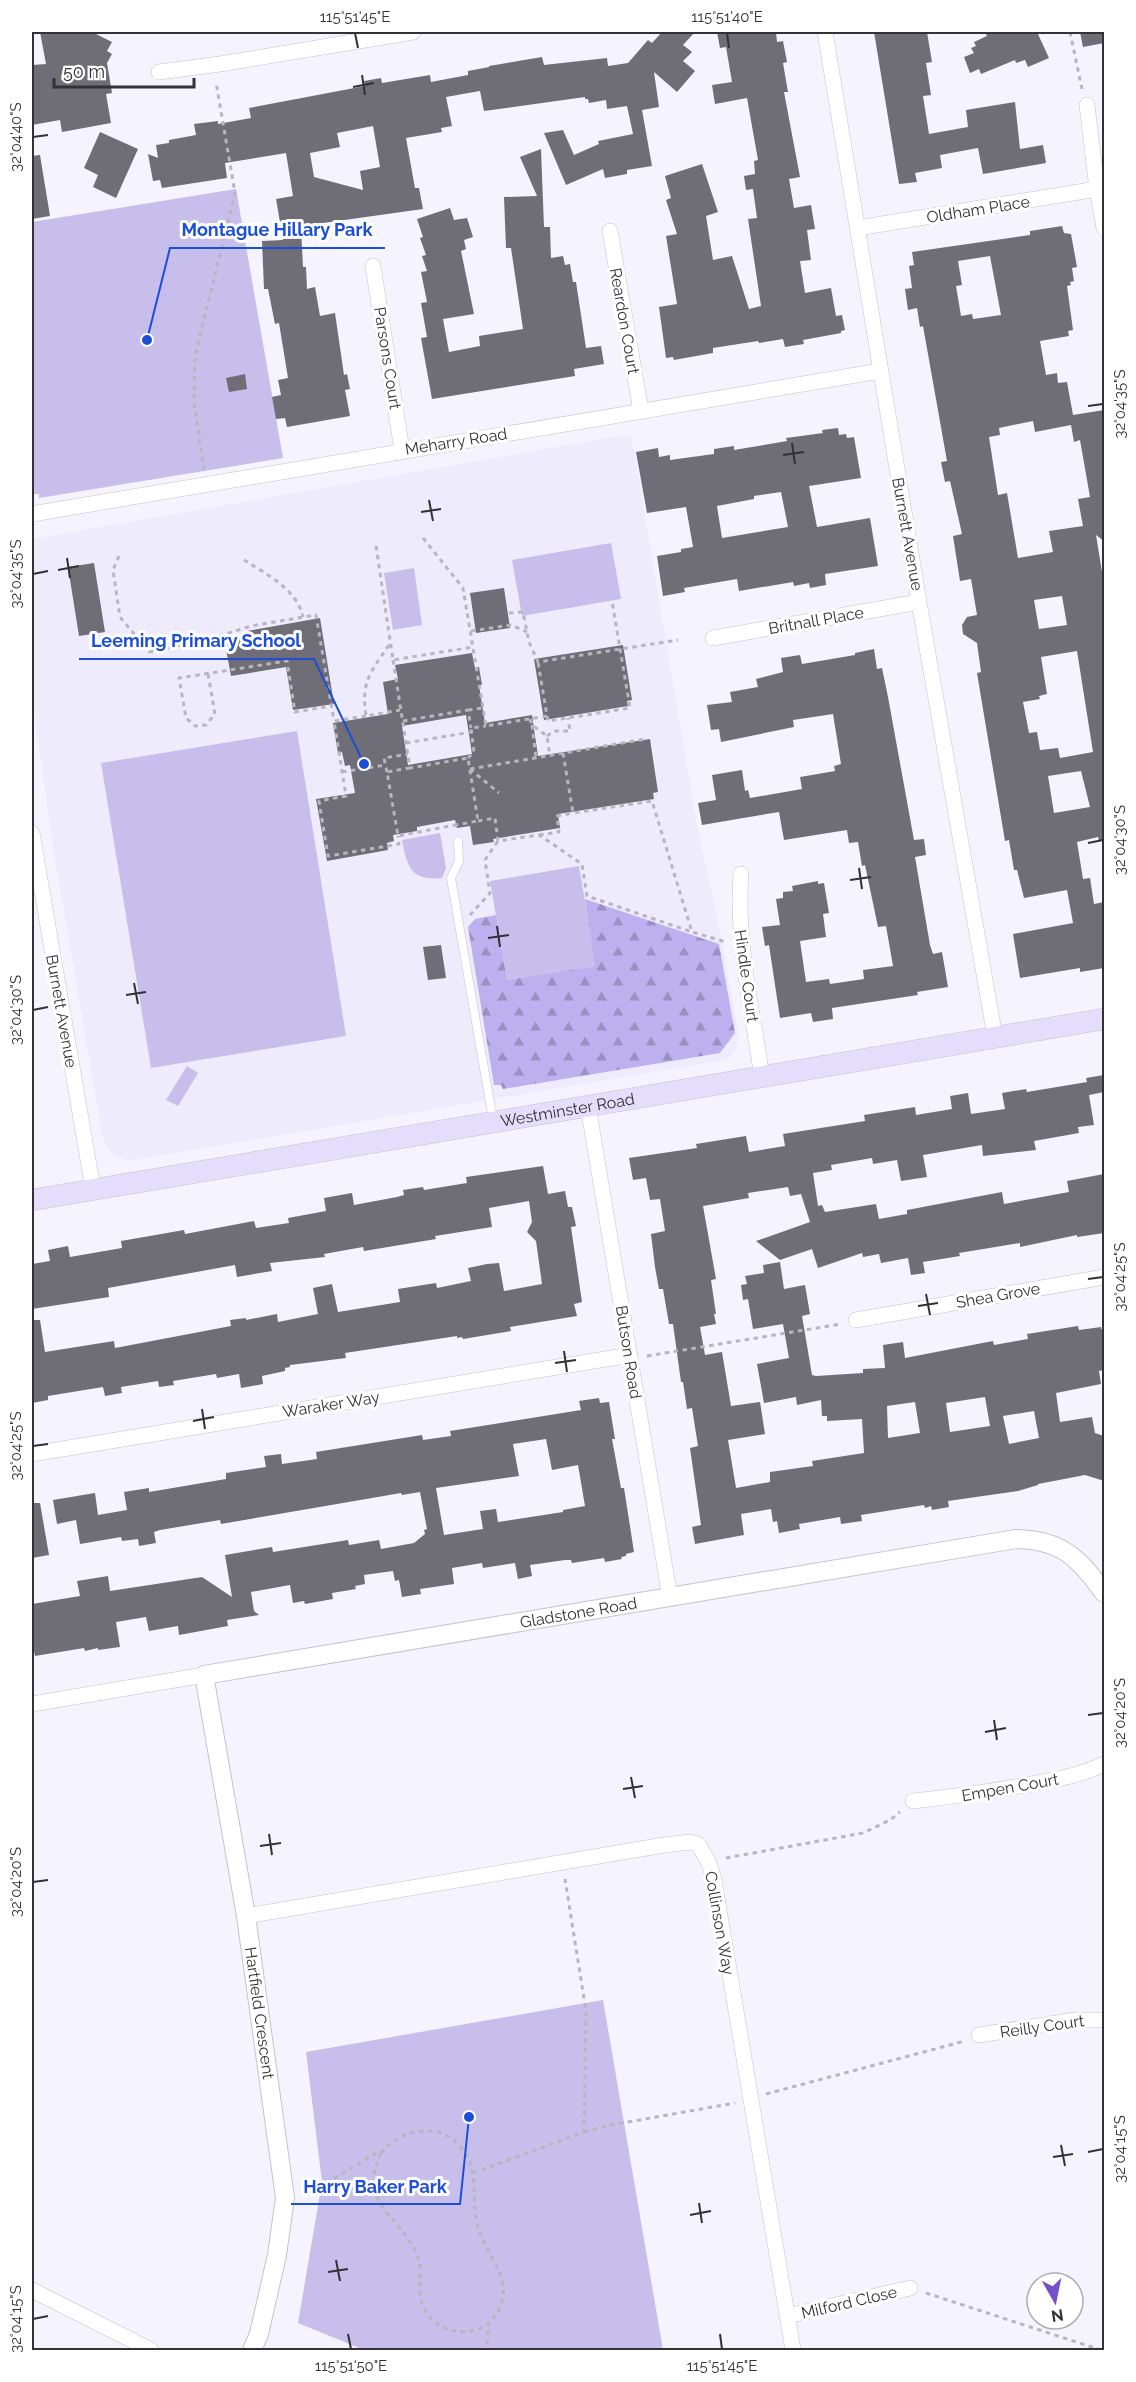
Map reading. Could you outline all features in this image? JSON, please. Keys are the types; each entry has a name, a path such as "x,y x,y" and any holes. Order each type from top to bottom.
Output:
{"main road":[{"name":"Westminster Road","path":"32,1200 1104,1019"}],"street":[{"path":"159,72 213,65 356,36 413,32"},
{"name":"Burnett Avenue","path":"825,32 919,602 995,1037"},
{"path":"1087,105 1104,228"},
{"name":"Oldham Place","path":"858,228 1097,189"},
{"name":"Reardon Court","path":"610,231 640,411"},
{"name":"Parsons Court","path":"374,266 402,450"},
{"name":"Meharry Road","path":"32,514 880,371"},
{"name":"Britnall Place","path":"713,638 919,602"},
{"name":"Burnett Avenue","path":"32,833 93,1189"},
{"name":"Hindle Court","path":"741,874 738,909 742,948 762,1077"},
{"name":"Butson Road","path":"588,1106 670,1598"},
{"name":"Shea Grove","path":"856,1320 1104,1277"},
{"name":"Waraker Way","path":"32,1454 630,1355"},
{"name":"Gladstone Road","path":"32,1704 1016,1539 1034,1539 1063,1549 1084,1566 1104,1593"},
{"name":"Hartfield Crescent","path":"204,1675 246,1916 285,2198 277,2255 259,2334 252,2350"},
{"name":"Empen Court","path":"913,1802 967,1796 1059,1780 1082,1774 1104,1764"},
{"name":"Collinson Way","path":"246,1916 563,1862 690,1842 698,1844 710,1863 793,2350"},
{"name":"Reilly Court","path":"979,2035 1076,2020 1104,2020"},
{"name":"Milford Close","path":"788,2316 910,2288"},
{"path":"32,2290 151,2350"}],"lane":[{"path":"458,841 459,861 450,878 493,1122"}],"path":[{"path":"1070,32 1077,75 1087,105"},
{"path":"204,471 194,402 196,350 235,194 213,65"},
{"path":"423,538 463,588 486,726"},
{"path":"375,546 410,768"},
{"path":"119,556 113,570 120,617 149,652 213,638 251,626 316,615 346,796 319,801 328,856 399,844 384,758 408,754"},
{"path":"243,560 284,586 303,617"},
{"path":"509,613 523,612 528,642 538,662 548,721 630,708 612,601"},
{"path":"471,631 511,625 526,632"},
{"path":"538,662 678,640"},
{"path":"366,716 364,692 367,679 390,644"},
{"path":"393,660 473,647"},
{"path":"208,674 215,714 206,725 195,726 186,718 179,678 287,661 295,712 331,706"},
{"path":"403,721 483,708"},
{"path":"334,721 401,710"},
{"path":"387,772 468,758 474,752 468,710"},
{"path":"406,743 547,716"},
{"path":"547,736 554,731 570,731 568,718"},
{"path":"530,719 536,758"},
{"path":"531,725 547,736 550,756"},
{"path":"470,769 646,739"},
{"path":"563,753 573,813"},
{"path":"468,758 478,821"},
{"path":"342,772 386,765"},
{"path":"470,769 499,793"},
{"path":"498,841 559,832 557,816 652,801 692,932"},
{"path":"398,836 495,818 498,841 485,860 490,893 459,928"},
{"path":"455,825 458,841"},
{"path":"539,835 582,864 587,896 726,942"},
{"path":"630,1355 647,1356 833,1326"},
{"path":"710,1863 863,1833 890,1820 913,1802"},
{"path":"563,1862 586,2011 584,2132"},
{"path":"761,2095 953,2046 979,2035"},
{"path":"473,2173 584,2132 611,2125 740,2103"},
{"path":"428,2131 452,2138 469,2156 473,2173 477,2225 483,2244 499,2270 503,2284 500,2307 488,2324 475,2330 450,2331 439,2325 424,2309 420,2298 419,2259 405,2232 378,2203 374,2182 381,2153 397,2138 428,2131"},
{"path":"285,2198 312,2192 376,2153 381,2153"},
{"path":"910,2288 1101,2350"},
{"path":"487,2350 488,2324"}],"shaded area":[{"path":"236,189 283,458 39,498 39,494 32,494 32,222"},
{"path":"631,434 697,825 719,926 739,1037 735,1052 725,1060 128,1161 110,1152 103,1140 54,853 33,704 32,539"},
{"path":"611,543 621,599 522,616 512,560"},
{"path":"414,568 422,625 393,630 384,573"},
{"path":"297,731 346,1036 151,1068 101,763"},
{"path":"440,833 446,868 442,878 423,877 412,870 409,865 402,840"},
{"path":"579,866 596,966 507,980 490,881"},
{"path":"187,1066 198,1073 178,1106 166,1100"},
{"path":"603,2000 663,2350 364,2350 298,2323 322,2182 306,2052"}],"green space":[{"path":"585,899 719,944 735,1033 720,1053 503,1089 501,1085 494,1085 468,927 475,919 496,915 507,980 595,966"}],"building":[{"path":"40,32 92,32 112,42 107,51 112,54 107,63 112,93 106,94 111,123 62,132 60,120 32,125 32,65 46,64"},
{"path":"662,32 695,32 683,45 692,52 683,61 695,71 677,92 654,72 659,107 642,110 652,166 627,170 627,174 605,178 603,169 566,185 544,133 563,130 574,155 599,144 598,141 633,134 627,106 607,109 606,100 589,103 585,97 484,111 480,91 446,97 452,126 441,128 442,132 406,138 415,188 419,188 423,209 301,228 303,267 306,267 307,289 315,287 320,316 335,313 344,375 347,374 350,389 345,390 350,416 287,427 285,418 276,419 272,397 281,395 278,380 288,378 279,323 275,324 268,289 264,289 262,241 283,240 276,199 293,196 286,153 225,163 227,178 162,188 160,180 153,181 148,154 158,158 156,145 196,135 194,124 218,121 218,124 251,118 249,108 365,86 364,81 381,78 382,83 430,75 431,82 468,75 468,71 489,66 542,57 544,65 607,58 608,66 628,63 648,40 652,43","holes":["373,126 380,167 360,171 363,190 314,177 310,153 340,147 337,133"]},
{"path":"717,32 776,32 777,42 783,41 787,62 783,63 788,92 784,92 800,177 789,179 794,208 811,205 815,229 807,230 811,260 800,261 805,293 831,288 836,316 842,315 845,330 841,333 803,340 804,344 785,347 783,339 759,343 758,341 713,348 713,353 674,360 673,357 666,358 659,307 677,304 666,236 677,234 666,200 671,198 665,176 702,164 718,212 706,216 713,260 732,256 749,309 761,306 748,219 757,218 753,189 746,190 744,176 755,174 754,161 758,160 747,98 715,104 712,85 732,82 726,47 720,48"},
{"path":"874,32 927,32 932,62 926,63 931,95 923,96 929,134 968,127 966,110 1015,102 1020,149 1043,145 1046,163 983,174 978,148 940,155 942,168 915,173 917,182 899,184"},
{"path":"985,32 1037,32 1049,58 1028,67 1025,60 1016,63 1015,60 981,74 979,69 970,73 964,57 974,53 971,48 976,46 974,42 987,36"},
{"path":"1080,32 1104,32 1104,43 1083,47"},
{"path":"100,132 138,149 116,198 93,187 98,175 84,168"},
{"path":"541,149 544,227 550,227 551,258 563,256 565,265 570,264 573,282 576,282 586,348 601,346 604,364 574,369 575,376 432,399 421,338 427,337 421,303 427,302 421,272 427,271 422,256 426,255 417,219 450,208 454,220 467,218 473,237 464,240 466,249 461,251 474,314 443,319 449,352 480,346 479,336 523,329 511,248 506,248 504,197 537,196 520,157"},
{"path":"40,155 50,216 32,219 32,156"},
{"path":"1062,226 1064,233 1071,234 1077,267 1072,268 1074,281 1067,286 1073,330 1068,331 1069,336 1040,341 1046,375 1057,373 1058,383 1067,382 1073,415 1104,410 1104,541 1096,535 1104,584 1102,588 1104,606 1104,841 1099,841 1098,837 1077,842 1083,879 1090,878 1094,904 1104,902 1104,968 1080,972 1080,968 1020,978 1013,934 1073,923 1067,890 1024,898 1017,870 1014,870 1009,840 1005,841 977,673 981,672 977,643 963,634 962,625 967,617 977,615 971,579 960,581 953,536 962,534 950,481 945,482 941,462 947,461 923,326 920,327 917,308 908,310 905,289 912,288 909,266 914,265 912,252 1030,235 1030,231","holes":["990,256 1001,315 973,319 972,314 961,316 956,286 962,285 958,261","1033,421 1035,432 1071,425 1074,442 1080,440 1090,497 1078,499 1083,526 1049,531 1053,552 1018,558 1007,493 998,495 989,437 1000,435 999,428","1062,596 1067,625 1039,629 1034,600","1077,651 1093,752 1060,758 1058,748 1040,750 1037,732 1029,733 1023,702 1040,699 1039,696 1047,694 1041,657","1081,771 1090,807 1054,813 1048,776"]},
{"path":"245,374 247,389 229,392 226,378"},
{"path":"838,428 839,435 846,434 847,438 854,437 861,478 809,486 817,527 870,518 878,566 825,574 826,585 810,588 809,583 794,586 793,582 739,591 737,579 684,588 685,592 663,596 657,556 681,552 681,549 693,547 686,507 647,513 636,452 658,448 659,457 670,455 670,460 714,454 714,449 734,446 734,450 787,441 786,438 823,433 822,430","holes":["781,492 788,527 722,538 717,506 754,499 754,496"]},
{"path":"94,563 105,632 79,636 68,567"},
{"path":"504,588 510,628 476,633 470,593"},
{"path":"320,618 334,704 293,710 286,667 231,676 224,638 248,634 247,631"},
{"path":"623,645 632,700 627,701 628,706 544,720 534,659"},
{"path":"874,649 877,669 882,668 914,840 924,839 926,855 915,857 930,945 933,954 942,952 948,987 917,992 918,995 832,1008 833,1019 813,1022 811,1013 780,1018 769,945 765,946 762,927 780,925 776,899 783,898 783,892 793,891 792,886 818,881 818,884 824,883 829,913 823,914 826,937 800,941 806,982 829,979 830,984 864,979 863,970 893,966 886,926 878,927 858,842 849,843 847,830 784,840 779,812 702,825 698,803 716,800 712,775 742,770 745,791 748,790 750,798 802,789 800,777 835,771 834,766 841,764 833,714 793,720 794,727 721,742 719,729 711,730 707,705 732,702 730,692 758,687 756,679 783,672 781,658 800,655 802,664 855,655 855,653"},
{"path":"472,653 475,668 479,667 482,685 479,685 485,723 532,715 538,756 650,739 658,792 653,793 654,799 558,814 560,828 493,839 494,842 473,845 470,826 457,828 455,820 417,827 417,831 393,835 394,841 387,843 388,850 327,861 316,799 355,793 350,765 345,766 342,752 338,753 333,723 388,714 383,682 398,679 395,665","holes":["466,715 472,754 408,765 402,726"]},
{"path":"441,945 446,978 428,980 423,947"},
{"path":"1104,1075 1104,1092 1089,1095 1094,1125 1078,1127 1079,1133 1034,1141 1036,1150 983,1156 982,1145 923,1155 927,1177 901,1181 897,1160 873,1164 872,1158 831,1165 832,1170 813,1173 818,1206 822,1205 825,1212 876,1204 879,1219 907,1214 907,1210 1002,1192 1004,1204 1069,1192 1067,1181 1104,1174 1104,1233 1077,1237 1077,1235 1020,1247 1020,1243 959,1253 960,1256 923,1262 925,1273 911,1275 908,1258 881,1263 879,1254 863,1257 862,1253 818,1268 812,1249 780,1260 756,1241 810,1222 801,1194 790,1196 788,1187 748,1193 749,1198 703,1206 716,1279 711,1280 716,1324 700,1327 705,1355 722,1352 731,1406 760,1402 765,1434 728,1440 736,1488 770,1482 770,1472 813,1466 812,1461 864,1453 862,1419 827,1421 827,1416 822,1416 821,1400 797,1405 796,1397 764,1403 757,1364 789,1358 783,1324 753,1329 748,1299 743,1300 741,1285 747,1284 745,1276 764,1273 763,1265 780,1262 784,1289 805,1285 810,1314 802,1316 812,1375 816,1376 863,1373 863,1369 885,1368 883,1345 903,1342 905,1358 993,1341 994,1345 1028,1339 1027,1334 1078,1326 1079,1330 1101,1327 1104,1329 1104,1370 1099,1371 1101,1384 1056,1393 1060,1422 1092,1417 1095,1433 1104,1436 1104,1481 1085,1475 1038,1484 1018,1491 948,1501 949,1507 932,1510 931,1506 925,1508 924,1505 861,1515 862,1521 841,1524 840,1517 799,1524 800,1529 779,1533 777,1521 773,1522 771,1509 741,1514 744,1535 695,1544 692,1527 701,1525 690,1448 698,1446 692,1408 687,1409 683,1382 681,1382 673,1324 669,1324 663,1289 659,1289 655,1267 651,1234 665,1231 660,1199 650,1200 646,1178 633,1180 629,1158 697,1148 696,1144 746,1136 749,1152 785,1146 783,1134 865,1121 864,1115 915,1107 916,1115 952,1109 950,1096 968,1093 971,1114 1005,1109 1002,1093 1026,1089 1027,1092 1087,1082 1086,1078","holes":["985,1397 990,1426 950,1432 946,1403","915,1402 920,1433 888,1438 887,1406","1034,1411 1039,1438 1009,1444 1003,1416"]},
{"path":"543,1166 548,1194 565,1191 568,1207 572,1207 576,1226 571,1227 582,1302 574,1304 577,1316 510,1327 511,1331 463,1339 457,1336 345,1353 346,1358 290,1365 285,1368 285,1371 262,1376 263,1384 241,1388 239,1374 217,1378 216,1374 173,1381 174,1385 159,1387 158,1381 121,1387 122,1393 105,1396 103,1387 48,1396 48,1400 32,1403 32,1320 40,1320 45,1352 114,1341 115,1348 231,1326 230,1320 246,1318 246,1320 277,1314 278,1322 318,1314 313,1288 332,1284 338,1312 400,1302 398,1289 436,1283 437,1288 471,1281 468,1268 487,1264 499,1263 504,1291 542,1284 536,1241 527,1232 532,1222 529,1201 489,1208 492,1227 364,1251 363,1247 324,1254 325,1257 270,1263 272,1271 237,1277 235,1265 108,1288 109,1297 32,1309 32,1264 50,1261 48,1250 68,1246 70,1257 122,1248 121,1241 184,1230 185,1234 254,1221 256,1228 289,1223 288,1218 326,1211 324,1198 352,1193 354,1205 404,1195 403,1190 423,1187 424,1190 467,1183 466,1177"},
{"path":"599,1398 600,1403 609,1402 615,1439 612,1439 621,1488 624,1488 634,1552 626,1554 621,1557 622,1559 605,1562 604,1558 572,1563 571,1560 565,1560 530,1565 532,1576 518,1579 515,1563 483,1568 482,1563 452,1568 454,1584 420,1589 421,1594 402,1597 399,1580 395,1581 393,1571 364,1575 365,1584 355,1586 356,1589 332,1593 333,1599 305,1604 304,1601 293,1603 290,1585 251,1592 254,1611 259,1615 227,1620 228,1626 179,1635 178,1626 149,1631 146,1617 116,1622 120,1647 85,1651 84,1648 35,1656 32,1651 32,1604 80,1596 77,1581 108,1576 110,1591 202,1577 232,1597 225,1555 272,1547 273,1552 348,1540 349,1545 379,1540 381,1549 414,1543 425,1534 424,1530 427,1529 420,1492 402,1495 401,1493 221,1524 220,1520 160,1530 154,1532 156,1543 139,1546 138,1539 122,1541 121,1537 80,1544 76,1520 57,1524 53,1500 95,1493 98,1515 127,1510 124,1492 149,1488 149,1492 226,1479 226,1473 266,1467 264,1456 281,1454 282,1464 317,1459 316,1452 422,1435 423,1440 451,1436 450,1431 581,1410 579,1401","holes":["546,1439 552,1470 578,1465 585,1506 563,1510 563,1512 498,1522 496,1509 480,1511 483,1529 444,1535 436,1488 519,1476 513,1444"]},
{"path":"32,1503 40,1503 49,1555 32,1558"}],"place":[{"name":"Montague Hillary Park","path":"147,340"},
{"name":"Leeming Primary School","path":"364,764"},
{"name":"Harry Baker Park","path":"469,2117"}]}
